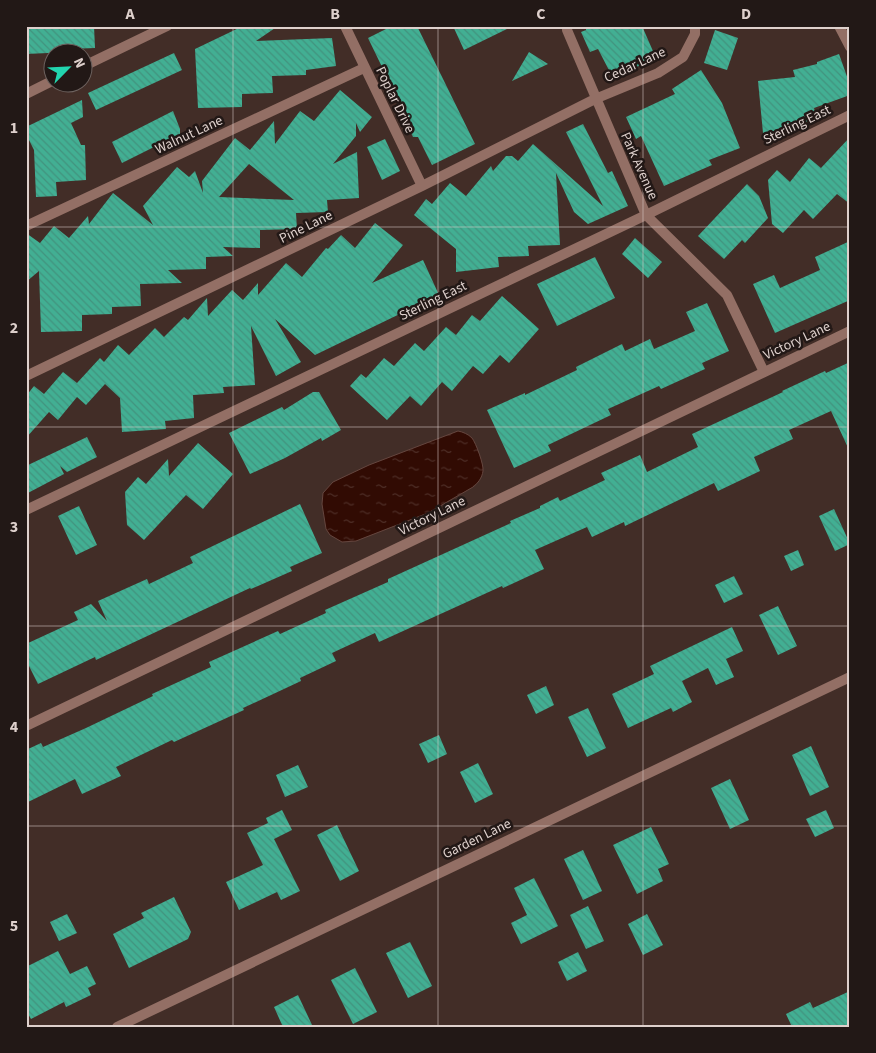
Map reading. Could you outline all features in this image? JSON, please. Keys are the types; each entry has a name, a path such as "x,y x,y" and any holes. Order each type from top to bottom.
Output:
{"street":[{"path":"92,62 167,26"},
{"name":"Poplar Drive","path":"345,26 422,186"},
{"name":"Park Avenue","path":"567,26 595,99 646,215 727,294 764,372"},
{"name":"Cedar Lane","path":"595,99 658,73 683,57 694,34 695,26"},
{"path":"840,26 850,47"},
{"name":"Walnut Lane","path":"26,226 364,68"},
{"path":"26,94 42,86"},
{"name":"Pine Lane","path":"26,376 422,186 595,99"},
{"name":"Sterling East","path":"26,510 646,215 850,115"},
{"name":"Victory Lane","path":"26,726 850,331"},
{"name":"Garden Lane","path":"117,1027 850,677"}],"water":[{"path":"458,431 472,438 481,459 482,474 480,480 473,487 428,513 356,541 342,542 330,535 326,529 322,504 323,493 333,482 369,465"}],"building":[{"path":"26,26 94,26 95,48 92,48 92,42 42,42 42,53 26,54"},
{"path":"243,26 278,26 256,41 332,38 336,66 306,70 306,75 272,76 273,93 242,94 242,107 198,108 195,49"},
{"path":"392,26 417,26 475,144 432,165 418,137 413,137 395,99 397,98 368,38"},
{"path":"453,26 513,26 464,50"},
{"path":"586,26 642,26 656,58 613,78 598,49 590,52 581,32 586,30"},
{"path":"715,30 738,38 727,70 704,63"},
{"path":"529,52 548,64 512,81"},
{"path":"174,53 182,70 96,110 88,93"},
{"path":"839,54 850,85 850,95 814,108 817,119 785,127 785,131 763,133 758,81 795,77 793,70 817,64 817,62"},
{"path":"701,70 722,103 740,148 709,160 712,165 664,186 641,136 636,139 626,117 675,94 672,89"},
{"path":"340,90 372,117 360,132 356,123 356,136 333,164 357,152 359,198 327,200 328,212 296,213 297,229 260,230 260,248 223,247 233,256 206,257 206,269 168,270 182,283 140,284 141,306 112,307 112,314 82,315 82,331 41,332 39,271 26,282 26,233 40,243 54,226 69,238 88,216 89,224 113,193 153,225 143,206 177,167 189,177 195,171 203,193 202,181 235,138 250,150 274,121 275,144 300,111 314,121","holes":["249,164 294,200 219,197"]},
{"path":"82,100 83,117 71,123 81,145 85,145 86,180 56,182 57,196 36,197 34,150 26,134 26,127"},
{"path":"173,111 180,134 122,163 112,142"},
{"path":"583,124 608,173 612,171 628,206 588,224 574,212 556,173 560,245 528,246 529,256 498,257 499,267 456,272 456,249 414,215 426,199 432,204 450,183 466,196 491,166 493,171 506,156 512,156 518,161 533,144 603,206 566,132"},
{"path":"850,137 850,204 837,194 813,219 804,210 783,233 772,224 768,180 777,170 790,182 809,158 821,168"},
{"path":"385,139 400,171 382,180 367,147"},
{"path":"747,184 759,196 768,218 745,243 742,240 724,259 698,236"},
{"path":"375,223 403,245 372,283 423,260 439,295 315,355 275,319 301,362 276,376 251,326 255,385 223,387 224,393 193,395 194,418 165,421 166,429 122,432 120,398 105,384 86,405 77,397 58,420 49,412 26,438 26,396 34,386 44,394 63,372 77,383 100,358 104,362 118,345 129,355 155,328 164,337 184,317 188,320 207,298 208,316 232,290 243,300 258,283 258,295 286,263 302,277 326,248 328,249 341,235 355,248"},
{"path":"635,238 662,262 648,278 622,254"},
{"path":"850,241 850,300 775,333 753,284 774,275 780,288 820,270 815,257"},
{"path":"595,257 615,298 557,326 537,284"},
{"path":"502,296 539,329 509,363 500,355 483,374 473,366 452,391 442,382 421,406 410,396 387,420 350,386 361,374 366,378 384,358 394,366 415,343 424,351 446,327 456,335 472,315 480,321"},
{"path":"707,303 729,351 702,363 705,369 661,389 659,386 608,409 611,415 548,445 551,451 514,468 487,410 525,393 525,395 577,370 576,367 622,344 625,351 650,339 654,349 695,331 686,312"},
{"path":"850,362 850,452 831,411 789,430 793,439 754,457 760,471 718,491 714,483 625,526 624,522 592,537 587,527 535,550 544,569 379,642 375,633 332,653 336,661 300,678 301,681 243,708 244,710 174,742 172,740 116,767 121,776 82,794 75,779 26,803 26,750 41,743 43,747 86,728 153,696 152,694 211,667 209,662 278,631 280,634 326,613 325,610 511,523 510,521 540,508 540,506 558,497 560,501 605,480 601,473 640,455 647,472 698,447 692,434 825,371 826,373"},
{"path":"313,392 319,392 341,430 322,441 321,438 285,458 250,474 229,433 282,407 284,410"},
{"path":"87,437 97,457 67,472 60,466 64,474 26,494 26,466"},
{"path":"198,443 233,474 203,509 186,495 144,540 127,525 125,492 138,477 146,484 168,459 169,476"},
{"path":"300,504 322,553 290,567 292,571 250,588 96,660 95,657 38,684 26,660 26,644 78,620 74,612 91,604 107,621 98,601 147,579 149,584 193,563 190,557"},
{"path":"79,506 97,545 76,555 58,516"},
{"path":"834,509 850,544 835,551 819,516"},
{"path":"798,550 804,565 791,571 784,556"},
{"path":"734,576 743,594 724,603 715,585"},
{"path":"778,606 797,646 778,655 759,615"},
{"path":"732,627 743,651 726,659 734,677 716,685 708,668 682,681 692,702 673,712 671,708 628,728 612,694 654,674 650,666"},
{"path":"546,686 554,705 536,714 527,695"},
{"path":"588,708 606,748 587,757 568,717"},
{"path":"439,735 447,754 428,763 419,744"},
{"path":"811,746 829,787 810,796 792,755"},
{"path":"478,763 493,794 475,803 460,772"},
{"path":"298,765 308,787 285,797 276,775"},
{"path":"730,779 749,820 730,829 711,788"},
{"path":"282,810 292,830 274,839 300,891 281,900 277,892 239,910 226,882 263,865 247,833 268,823 266,818"},
{"path":"826,810 834,828 815,837 806,819"},
{"path":"337,825 359,871 340,881 317,835"},
{"path":"651,827 669,864 658,869 663,881 637,894 613,845"},
{"path":"583,850 602,891 583,900 564,859"},
{"path":"534,878 558,926 521,944 511,923 527,915 514,888"},
{"path":"174,897 191,932 188,939 129,968 113,934 144,918 141,913"},
{"path":"588,906 604,941 586,949 570,915"},
{"path":"67,914 77,933 59,941 50,922"},
{"path":"647,914 663,945 643,955 628,924"},
{"path":"410,942 432,986 408,998 386,953"},
{"path":"58,951 70,974 87,966 96,984 88,988 91,995 66,1007 64,1002 31,1019 26,1010 26,967"},
{"path":"578,952 587,971 567,981 558,962"},
{"path":"355,968 377,1012 353,1024 331,980"},
{"path":"850,991 850,1027 792,1027 786,1014 810,1002 813,1008"},
{"path":"298,995 313,1027 283,1027 274,1007"}]}
